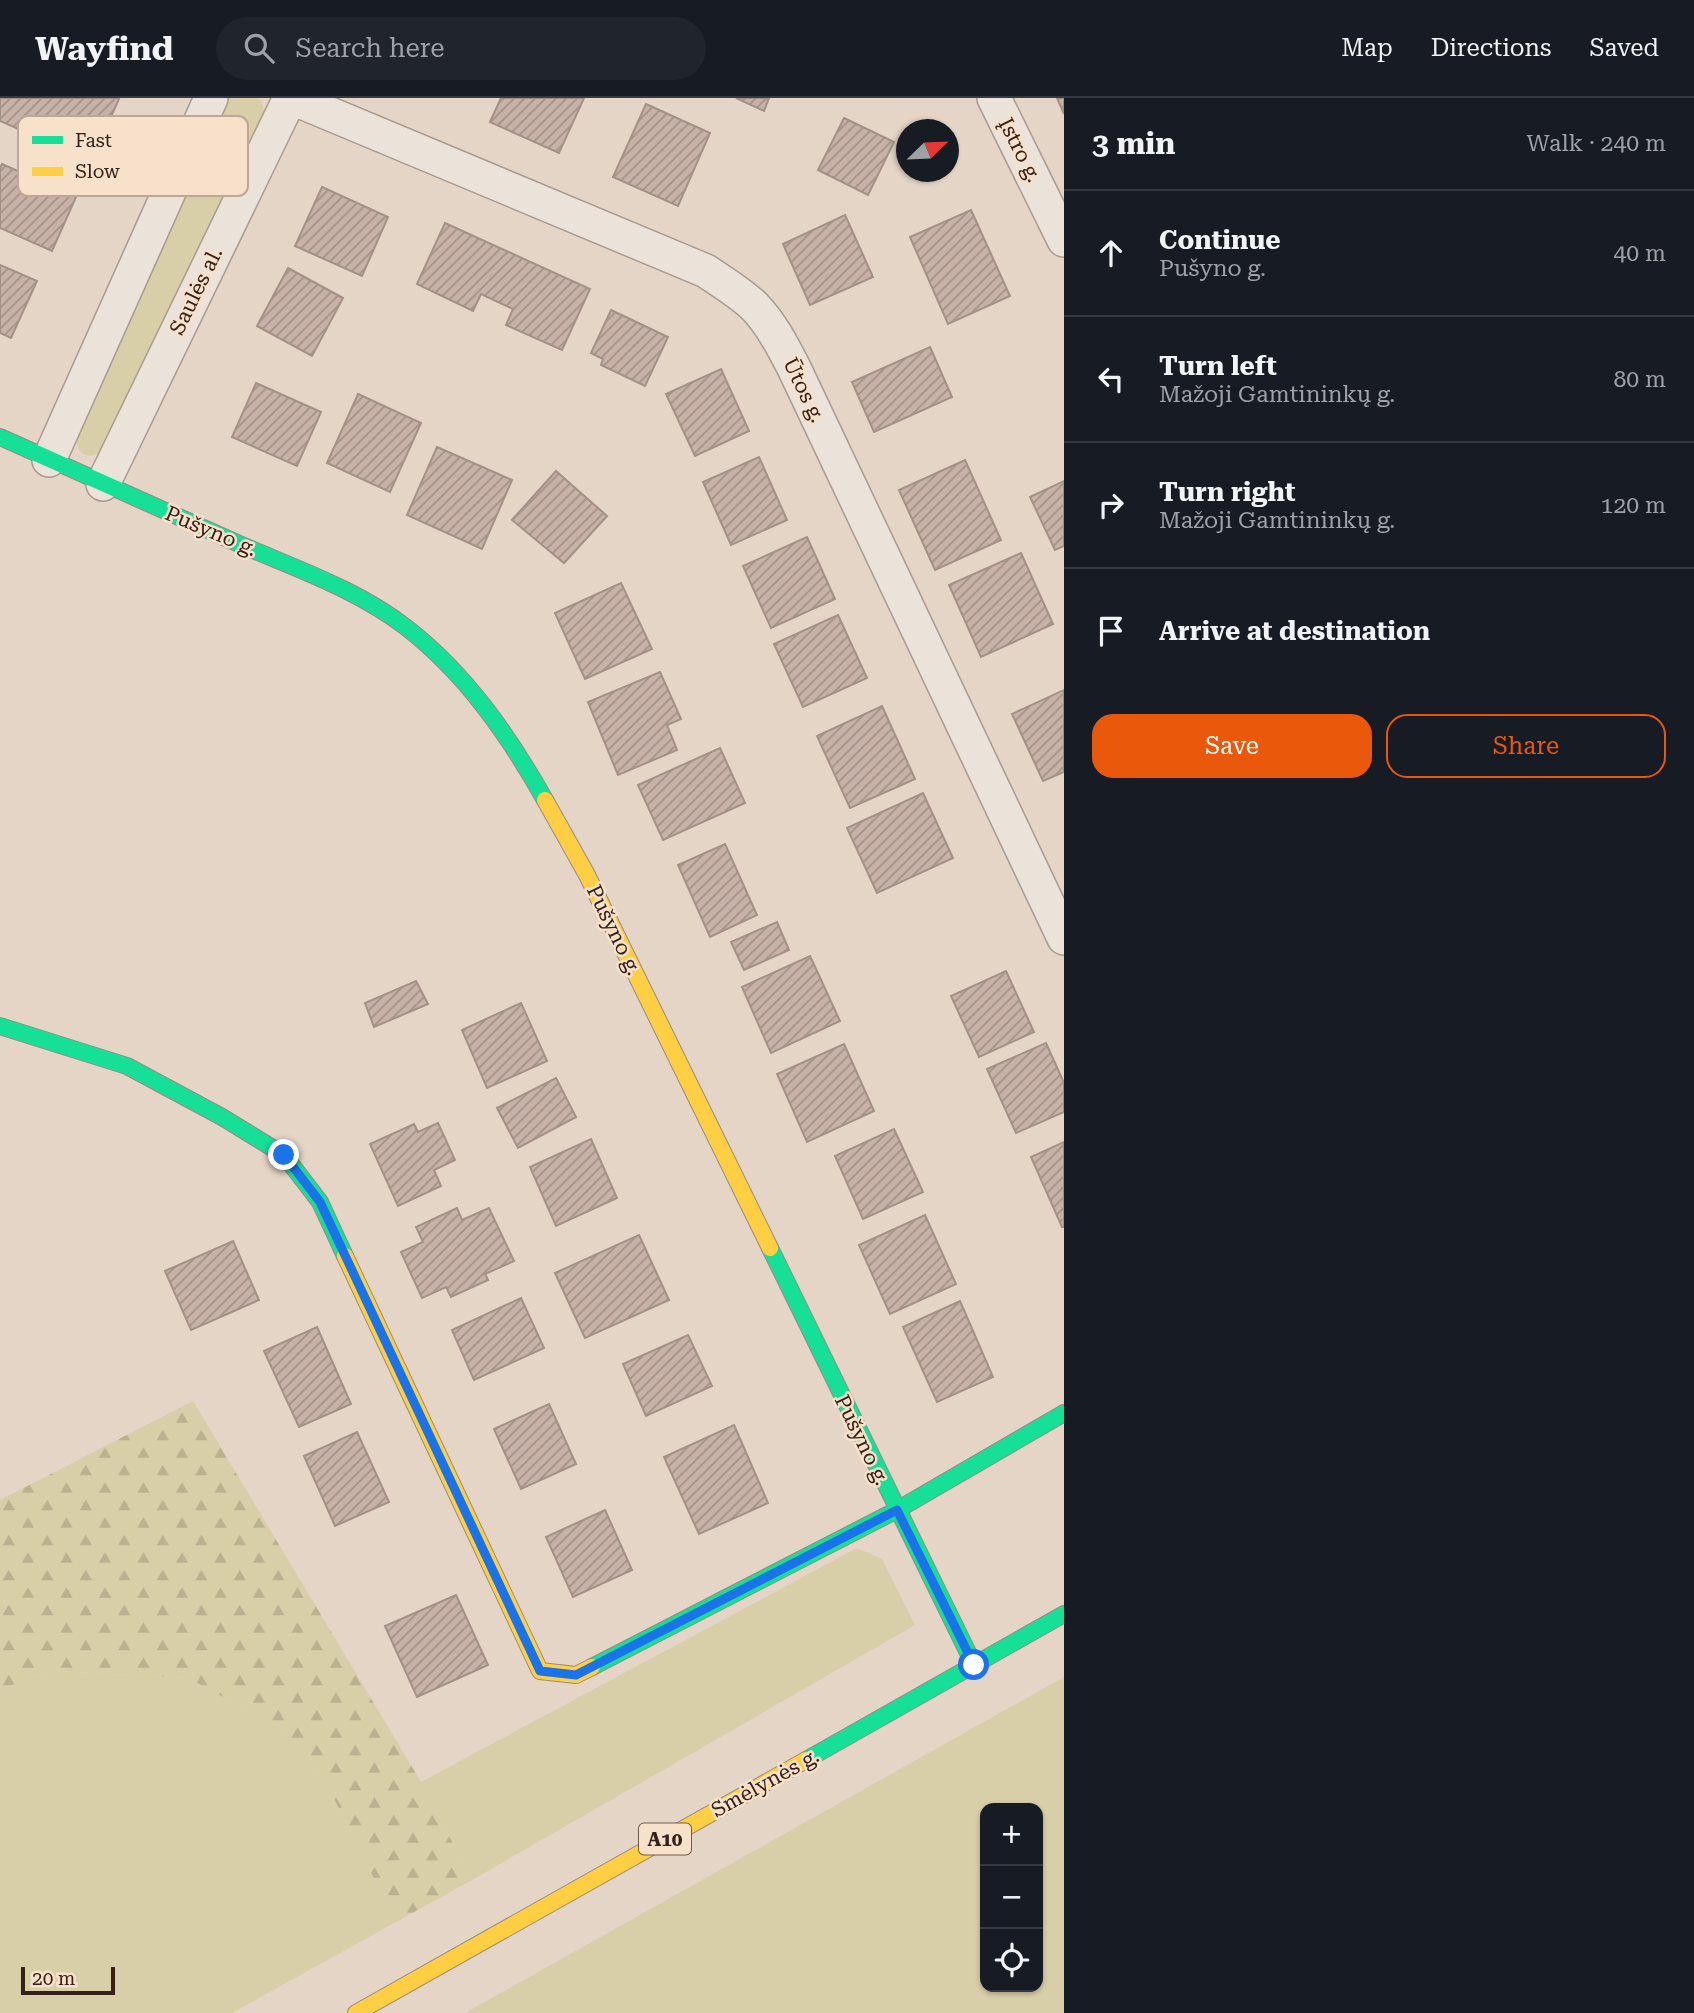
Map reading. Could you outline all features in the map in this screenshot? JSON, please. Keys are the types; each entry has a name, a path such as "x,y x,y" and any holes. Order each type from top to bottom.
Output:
{"main road":[{"name":"Pušyno g.","path":"0,437 352,594 421,639 451,668 488,711 522,759 587,875 974,1665"},
{"path":"0,1026 127,1066 222,1117 284,1155 320,1202 540,1671 576,1675 897,1510 1064,1413"},
{"name":"Smėlynės g.","path":"356,2013 1064,1614"}],"street":[{"path":"203,116 211,98"},
{"name":"Saulės al.","path":"248,186 291,98"},
{"name":"Ūtos g.","path":"291,98 706,271 755,307 775,334 794,368 1064,938"},
{"name":"Įstro g.","path":"994,98 1064,240"},
{"path":"49,460 167,196"},
{"name":"Saulės al.","path":"103,484 243,196"}],"green space":[{"path":"219,98 257,98 261,101 265,115 248,151 248,116 211,116"},
{"path":"176,196 227,196 108,450 93,455 83,454 77,446 74,430"},
{"path":"193,1401 421,1782 472,1880 396,1922 332,1795 286,1731 188,1678 53,1671 0,1689 0,1500"},
{"path":"857,1548 882,1559 915,1625 472,1880 421,1782"},
{"path":"53,1671 188,1678 286,1731 332,1795 396,1922 232,2013 0,2013 0,1689"},
{"path":"1064,1677 1064,2013 465,2013"}],"building":[{"path":"0,98 119,99 111,116 18,116 18,129 0,121"},
{"path":"501,98 584,98 559,153 490,122"},
{"path":"736,98 769,98 764,111"},
{"path":"1057,98 1064,98 1064,114"},
{"path":"646,104 710,133 678,206 613,177"},
{"path":"844,118 894,142 868,195 818,170"},
{"path":"2,164 18,171 18,196 76,197 52,251 0,228"},
{"path":"322,187 388,217 362,276 295,246"},
{"path":"971,210 1010,296 948,324 910,237"},
{"path":"845,215 873,277 810,305 783,244"},
{"path":"445,223 590,289 562,350 506,325 513,309 481,294 473,311 417,284"},
{"path":"0,265 37,281 11,338 0,333"},
{"path":"288,268 343,298 312,356 257,326"},
{"path":"611,310 668,337 645,386 601,365 603,359 591,353"},
{"path":"930,347 952,397 874,432 852,382"},
{"path":"721,369 749,431 695,456 666,394"},
{"path":"256,383 321,412 297,466 232,437"},
{"path":"358,394 421,423 390,492 327,463"},
{"path":"437,447 512,480 482,549 407,515"},
{"path":"759,457 787,520 731,545 703,482"},
{"path":"965,460 1001,540 935,570 899,490"},
{"path":"556,471 607,516 564,563 512,520"},
{"path":"1064,481 1064,546 1055,550 1030,497"},
{"path":"807,537 835,599 771,628 743,566"},
{"path":"1021,553 1053,624 981,657 949,585"},
{"path":"621,583 652,649 585,679 555,613"},
{"path":"838,615 867,678 803,707 774,644"},
{"path":"660,672 681,719 667,725 677,750 618,775 588,702"},
{"path":"1064,690 1064,772 1043,781 1012,714"},
{"path":"882,706 915,779 850,808 817,736"},
{"path":"720,748 745,803 663,840 638,785"},
{"path":"923,793 953,858 877,893 847,828"},
{"path":"725,844 757,915 710,937 678,865"},
{"path":"777,922 789,950 744,970 731,942"},
{"path":"810,956 840,1021 771,1053 742,987"},
{"path":"1006,971 1034,1032 979,1057 951,996"},
{"path":"416,981 428,1004 374,1027 365,1003"},
{"path":"521,1003 547,1061 487,1088 462,1030"},
{"path":"1046,1043 1064,1083 1064,1112 1016,1133 987,1069"},
{"path":"844,1044 874,1111 807,1142 777,1074"},
{"path":"556,1078 576,1117 518,1148 497,1108"},
{"path":"438,1123 455,1160 434,1170 441,1186 398,1206 370,1144 414,1124 418,1132"},
{"path":"894,1129 923,1192 863,1219 835,1156"},
{"path":"591,1139 617,1198 556,1226 530,1167"},
{"path":"1064,1142 1064,1227 1062,1227 1031,1157"},
{"path":"457,1208 462,1220 489,1208 514,1261 485,1274 488,1280 451,1297 446,1287 422,1298 401,1252 423,1242 416,1227"},
{"path":"925,1215 956,1284 890,1314 859,1245"},
{"path":"639,1235 669,1300 585,1338 555,1273"},
{"path":"233,1241 259,1300 191,1330 165,1271"},
{"path":"521,1298 544,1348 474,1380 452,1330"},
{"path":"960,1301 993,1377 937,1402 903,1327"},
{"path":"317,1327 351,1404 299,1427 264,1351"},
{"path":"688,1335 712,1386 646,1416 623,1364"},
{"path":"549,1404 576,1464 521,1489 494,1429"},
{"path":"734,1425 768,1503 699,1534 664,1457"},
{"path":"357,1432 389,1502 335,1526 304,1456"},
{"path":"605,1510 632,1570 573,1597 546,1537"},
{"path":"456,1595 488,1665 417,1697 385,1626"}],"traffic: fast":[{"path":"0,437 325,580 388,614 448,665 485,707 545,800"},
{"path":"0,1026 127,1066 222,1117 284,1155 320,1202 345,1256"},
{"path":"770,1248 974,1665"},
{"path":"592,1667 897,1510 1064,1413"},
{"path":"806,1760 1064,1614"}],"traffic: slow":[{"path":"545,800 587,875 770,1248"},
{"path":"345,1256 540,1671 576,1675 592,1667"},
{"path":"356,2013 806,1760"}],"route":[{"path":"284,1155 320,1202 540,1671 576,1675 897,1510 974,1665"}]}
